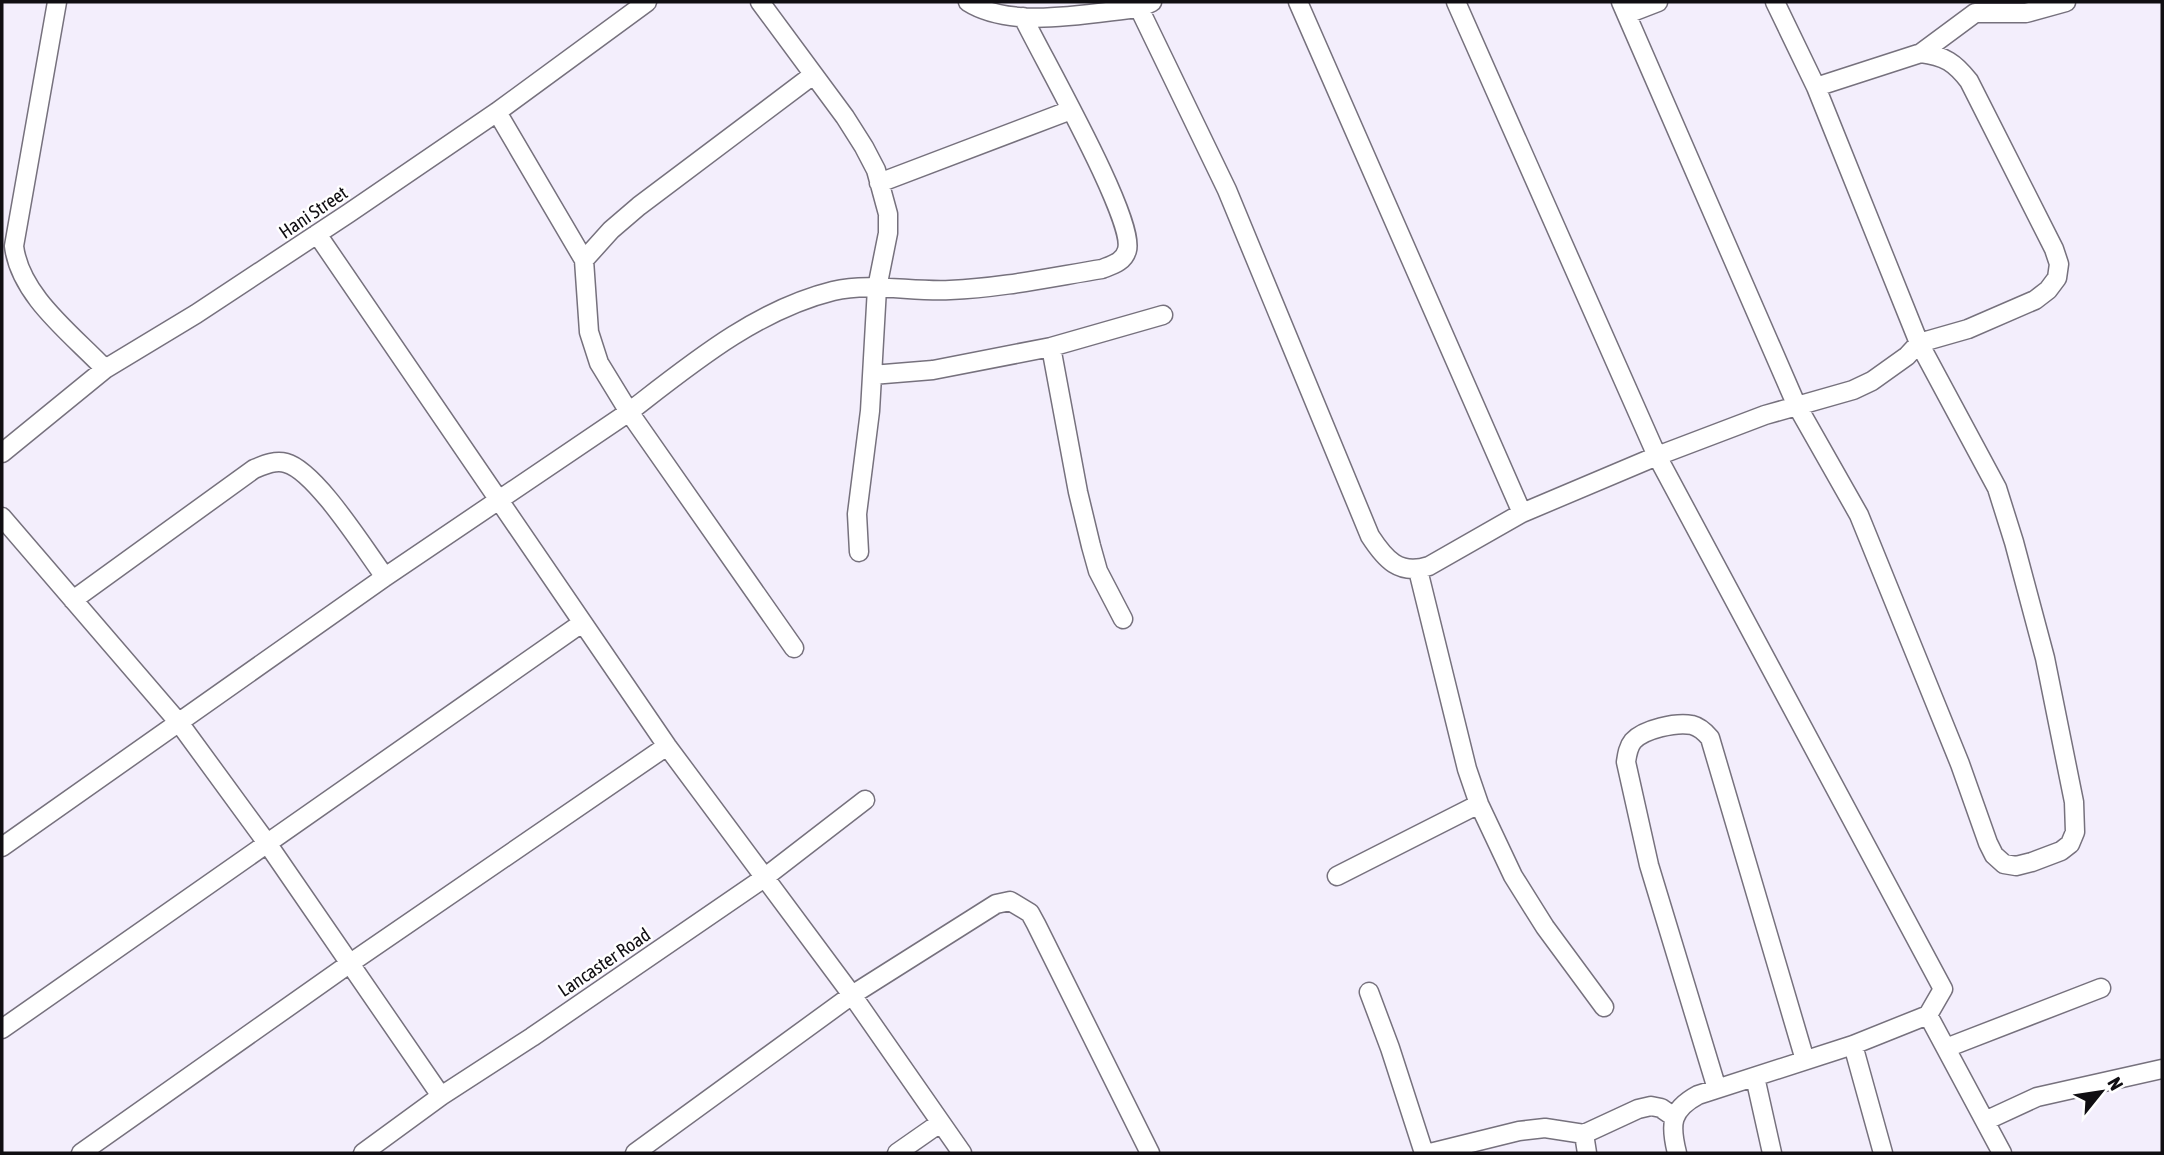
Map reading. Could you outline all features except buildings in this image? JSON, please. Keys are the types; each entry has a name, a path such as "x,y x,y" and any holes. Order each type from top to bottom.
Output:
{"street":[{"path":"57,2 14,246 16,263 33,294 105,369"},
{"name":"Hani Street","path":"2,453 105,369 196,314 317,234 496,112 647,2"},
{"path":"760,2 852,127 876,170 888,214 888,233 877,288 872,375 857,514 859,552"},
{"path":"968,2 989,12 1023,17 1053,9 1146,5 1232,201 1370,536 1397,566 1418,570 1522,513 1657,456 1796,404 1834,397 1853,390 1872,381 1908,356 1919,343 1968,330 2035,300 2048,290 2057,278 2059,264 2054,249 1969,81 1948,58 1922,53"},
{"path":"1298,2 1522,513"},
{"path":"1456,2 1657,456 1943,989 1928,1016 1853,1045 1689,1099 1674,1116 1673,1137 1677,1153"},
{"path":"1658,2 1624,8 1796,404 1859,515 1945,726 1987,843 1994,855 2004,864 2016,866 2061,851 2070,844 2075,832 2074,802 2045,659 2014,542 1997,488 1919,343 1816,88 1775,2"},
{"path":"1816,88 1922,53 1975,13 2026,13 2066,2"},
{"path":"2,848 385,577 768,315 831,292 853,287 962,290 1102,269 1120,261 1127,250 1127,234 1100,168 1023,17"},
{"path":"584,260 611,230 639,206 813,75"},
{"path":"879,183 1071,110"},
{"path":"496,112 584,260 589,332 599,363 629,412 794,648"},
{"path":"317,234 667,746 852,995 962,1153"},
{"path":"872,375 933,370 1051,347 1163,315"},
{"path":"1051,347 1077,492 1091,546 1098,571 1123,619"},
{"path":"73,600 254,469 270,463 285,463 313,480 385,577"},
{"path":"2,517 180,724 267,843 441,1096"},
{"path":"1418,570 1464,756 1479,804 1513,876 1545,927 1604,1006"},
{"path":"2,1029 582,623"},
{"path":"1717,1088 1649,865 1626,762 1632,742 1642,735 1672,726 1694,725 1705,731 1710,738 1805,1060"},
{"path":"81,1153 349,964 667,746"},
{"name":"Lancaster Road","path":"363,1153 441,1096 764,878 865,800"},
{"path":"1337,876 1479,804"},
{"path":"635,1153 852,995 996,904 1010,901 1021,905 1030,913 1150,1153"},
{"path":"1946,1048 2101,988"},
{"path":"1369,992 1394,1058 1424,1153"},
{"path":"1928,1016 2002,1153"},
{"path":"1853,1045 1883,1153"},
{"path":"1985,1121 2037,1097 2162,1069"},
{"path":"1755,1077 1772,1153"},
{"path":"1430,1153 1492,1146 1545,1128 1584,1134 1651,1106 1661,1108 1674,1116"},
{"path":"897,1153 940,1123"},
{"path":"1584,1134 1587,1153"}]}
